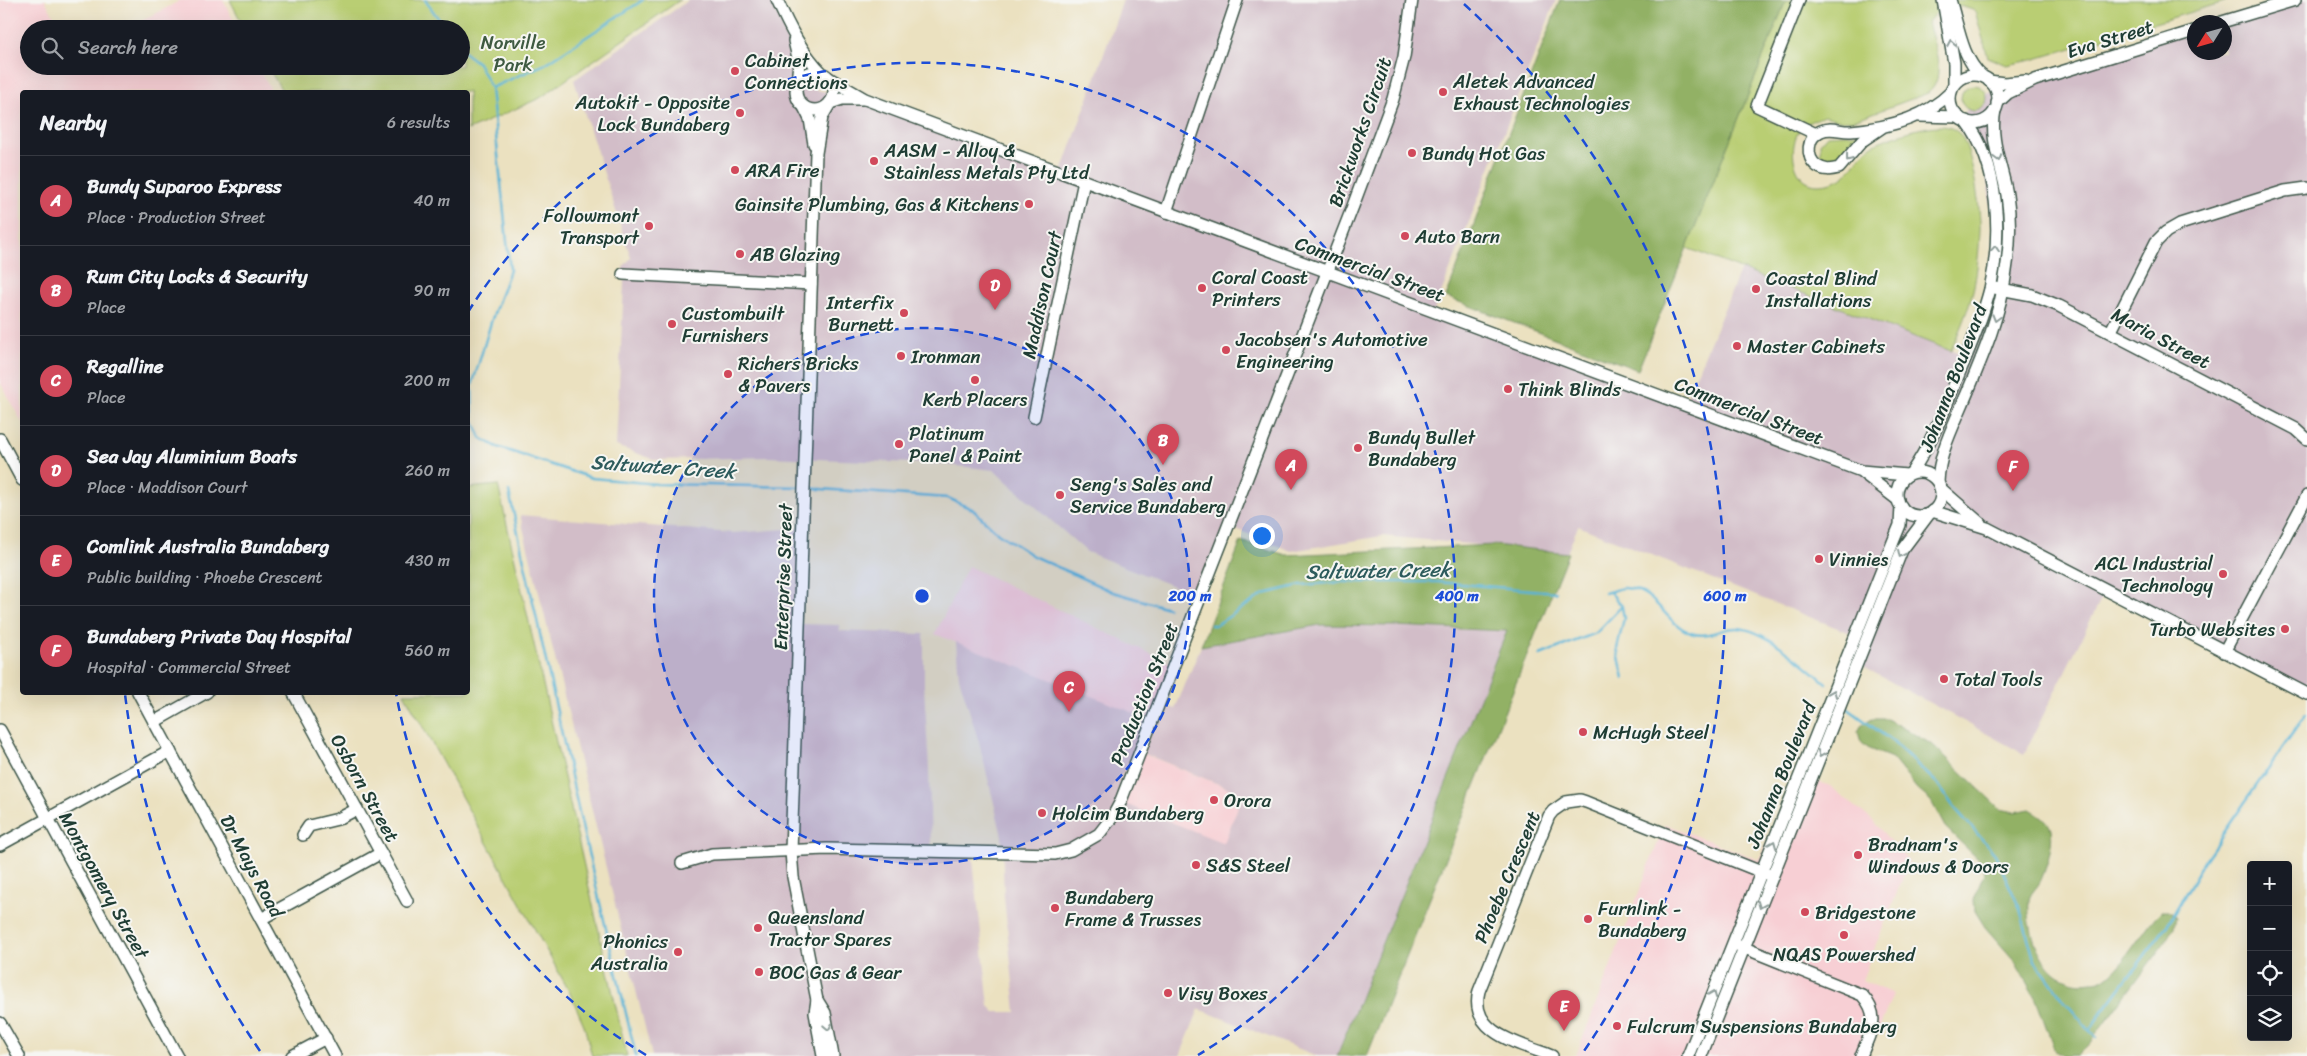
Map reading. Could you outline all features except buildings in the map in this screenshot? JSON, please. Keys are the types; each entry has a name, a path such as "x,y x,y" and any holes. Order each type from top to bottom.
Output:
{"street":[{"path":"777,0 810,61 825,75 834,89 830,104 817,110 804,107 796,97 799,62 791,29"},
{"path":"1166,212 1237,0"},
{"name":"Brickworks Circuit","path":"1328,272 1400,79 1412,0"},
{"path":"1799,0 1757,106 1816,134"},
{"path":"1944,0 1954,63 1952,108 1962,119"},
{"path":"1914,117 1941,115 1976,122 1984,120 1996,106 1994,87 1974,69 1968,58 1950,0"},
{"path":"2232,19 2295,0"},
{"name":"Eva Street","path":"1996,106 2008,93 2035,80 2187,33"},
{"path":"797,84 806,74 812,72 825,75"},
{"name":"Commercial Street","path":"825,75 865,99 1861,472 1909,474"},
{"path":"1884,126 1862,141 1844,164 1832,170 1818,167 1810,157 1810,145 1816,134 1827,129 1851,131 1884,126 1914,117 1935,106 1966,76 1986,79"},
{"name":"Eva Street","path":"1986,79 2004,83 2035,80"},
{"name":"Commercial Street","path":"830,104 842,99 865,99"},
{"name":"Enterprise Street","path":"823,1056 815,1013 817,1000 793,877 791,851 816,154 822,117 830,104"},
{"name":"Johanna Boulevard","path":"1939,485 1939,467 1946,444 1990,337 2003,289 2010,226 2007,198 1992,133 1996,106"},
{"name":"Enterprise Street","path":"804,107 810,119 816,154"},
{"name":"Johanna Boulevard","path":"1909,474 1933,437 1977,330 1990,287 1996,231 1992,185 1979,142 1962,119"},
{"name":"Maddison Court","path":"1034,417 1084,181"},
{"path":"2111,331 2153,248 2166,232 2180,224 2284,191 2307,188"},
{"name":"Production Street","path":"682,863 709,854 826,849 1055,854 1085,843 1106,826 1120,803 1156,714 1328,272"},
{"path":"623,274 811,284"},
{"name":"Maria Street","path":"1990,287 2046,300 2111,331 2296,429 2307,439"},
{"path":"0,439 4,454 20,477"},
{"name":"Commercial Street","path":"1861,472 1899,503"},
{"path":"1987,528 1926,473 1909,474 1898,486 1899,503 1912,515 1930,513 1987,528 2307,694"},
{"path":"1930,513 1940,501 1939,485"},
{"path":"2224,652 2307,496"},
{"name":"Johanna Boulevard","path":"1767,875 1900,525 1899,503"},
{"name":"Johanna Boulevard","path":"1688,1056 1739,945 1902,550 1930,513"},
{"name":"Dr Mays Road","path":"140,695 336,1056"},
{"path":"154,722 203,695"},
{"name":"Osborn Street","path":"295,695 406,901"},
{"name":"Montgomery Street","path":"0,730 177,1056"},
{"path":"0,845 170,751"},
{"name":"Phoebe Crescent","path":"1552,1056 1493,1031 1481,1019 1477,1002 1479,991 1546,823 1553,810 1571,801 1586,802 1767,875"},
{"path":"303,835 309,826 338,819 357,809"},
{"path":"261,919 381,853"},
{"path":"1739,945 1862,995 1871,1006 1874,1020 1861,1056"},
{"name":"Johanna Boulevard","path":"1701,1056 1739,945"},
{"name":"Enterprise Street","path":"817,1000 825,1013 833,1056"},
{"path":"0,1025 19,1056"},
{"path":"292,1056 326,1038"}],"shaded area":[{"path":"0,0 45,0 56,20 20,20 20,75 263,75 271,90 20,90 20,419 0,382"},
{"path":"181,0 223,0 233,20 144,20"},
{"path":"689,0 775,0 815,90 866,98 1062,172 1123,0 1556,0 1434,311 1684,404 1741,269 1965,356 1983,308 1995,231 1983,156 1961,120 1973,98 2187,32 2187,60 2232,60 2232,19 2292,0 2307,0 2307,693 2106,589 2024,754 1858,664 1868,640 1578,526 1567,553 1382,536 1291,551 1228,526 1201,597 1087,552 994,470 939,464 768,457 656,460 616,446 624,283 623,267 631,258 574,80"},
{"path":"520,515 732,533 803,529 800,624 839,625 840,631 924,634 924,687 929,768 931,850 972,851 989,1006 995,1012 1016,1012 1004,897 1002,836 980,746 959,677 956,642 1152,720 1160,703 1175,709 1201,646 1320,625 1507,631 1337,1056 1317,1056 1199,1009 1180,1056 652,1056","holes":["1140,752 1243,794 1224,843 1120,802"]},
{"path":"968,566 1174,665 1152,721 935,634"},
{"path":"1139,752 1243,794 1224,844 1119,802"},
{"path":"1797,773 1830,786 1872,820 1909,862 1862,980 1893,994 1868,1056 1576,1056 1665,824 1759,860"}],"green space":[{"name":"Norville Park","path":"230,0 680,0 540,98 470,129 470,90 282,90 273,75 470,75 470,20 240,20"},
{"path":"1560,0 1786,0 1638,370 1446,297"},
{"path":"1786,0 2231,0 2032,60 2007,65 1988,57 1975,11 1960,6 1948,6 1938,11 1928,22 1938,69 1934,86 1928,93 1854,120 1842,121 1824,116 1809,122 1801,128 1794,144 1795,163 1803,178 1810,183 1819,184 1841,178 1871,146 1888,138 1936,126 1951,128 1960,134 1972,166 1979,209 1980,230 1973,290 1951,351 1687,248"},
{"path":"1974,85 1983,89 1987,98 1983,107 1974,111 1965,107 1961,98 1965,89"},
{"path":"1864,133 1837,162 1830,162 1821,156 1820,143 1827,135"},
{"path":"498,485 627,1056 592,1056 584,1025 569,991 405,695 470,695 470,488"},
{"path":"1241,541 1286,555 1494,545 1568,553 1367,1056 1337,1056 1507,631 1320,625 1201,646"},
{"path":"1872,719 1887,719 1933,745 2000,809 2015,812 2030,809 2046,820 2052,835 2050,849 2047,864 2039,884 2029,898 2029,915 2031,930 2043,958 2063,978 2076,982 2101,981 2110,975 2125,958 2161,911 2169,911 2176,917 2174,927 2165,942 2089,1044 2078,1055 2063,1056 2055,1051 2036,999 2014,960 1985,927 1975,911 1974,900 1984,873 1981,862 1945,827 1931,801 1917,789 1892,758 1869,749 1861,742 1858,732 1861,726"}],"waterway":[{"name":"Saltwater Creek","path":"425,0 439,20"},
{"path":"491,88 545,64 643,0"},
{"name":"Saltwater Creek","path":"470,57 478,63 491,88 510,270 492,319 472,386 473,419 481,438 497,447 592,478 657,484 801,487"},
{"name":"Saltwater Creek","path":"806,488 948,498 972,509 998,533 1033,556 1113,592 1168,608"},
{"path":"509,492 584,835 636,1056"},
{"name":"Saltwater Creek","path":"1211,625 1216,625 1264,594 1301,585 1343,582 1437,582 1556,592"},
{"name":"Saltwater Creek","path":"1604,593 1623,588 1634,589 1643,593 1652,599 1674,622 1697,635 1730,628 1759,634 1784,649 1826,683"},
{"path":"1540,655 1596,633 1622,606 1610,592"},
{"path":"1622,607 1624,618 1617,649 1624,678"},
{"name":"Saltwater Creek","path":"1847,708 1892,741 1937,783 1953,806 1995,854 2020,909 2034,959 2066,1003 2096,1038"},
{"path":"2089,1030 2166,927 2205,860 2306,714"}],"place":[{"name":"Cabinet Connections","path":"735,71"},
{"name":"Aletek Advanced Exhaust Technologies","path":"1443,92"},
{"name":"Autokit - Opposite Lock Bundaberg","path":"740,113"},
{"name":"Bundy Hot Gas","path":"1412,153"},
{"name":"AASM - Alloy & Stainless Metals Pty Ltd","path":"874,161"},
{"name":"ARA Fire","path":"735,170"},
{"name":"Gainsite Plumbing, Gas & Kitchens","path":"1029,204"},
{"name":"Followmont Transport","path":"649,226"},
{"name":"Auto Barn","path":"1405,236"},
{"name":"AB Glazing","path":"740,254"},
{"name":"Coral Coast Printers","path":"1202,288"},
{"name":"Coastal Blind Installations","path":"1756,289"},
{"name":"Sea Jay Aluminium Boats","path":"995,310"},
{"name":"Interfix Burnett","path":"904,313"},
{"name":"Custombuilt Furnishers","path":"672,324"},
{"name":"Master Cabinets","path":"1737,346"},
{"name":"Jacobsen's Automotive Engineering","path":"1226,350"},
{"name":"Ironman","path":"901,356"},
{"name":"Richers Bricks & Pavers","path":"728,374"},
{"name":"Kerb Placers","path":"975,380"},
{"name":"Think Blinds","path":"1508,389"},
{"name":"Platinum Panel & Paint","path":"899,444"},
{"name":"Bundy Bullet Bundaberg","path":"1358,448"},
{"name":"Rum City Locks & Security","path":"1163,465"},
{"name":"Bundy Suparoo Express","path":"1291,490"},
{"name":"Bundaberg Private Day Hospital","path":"2013,491"},
{"name":"Seng's Sales and Service Bundaberg","path":"1060,495"},
{"name":"Vinnies","path":"1819,559"},
{"name":"ACL Industrial Technology","path":"2223,574"},
{"name":"Turbo Websites","path":"2285,629"},
{"name":"Total Tools","path":"1944,679"},
{"name":"Regalline","path":"1069,712"},
{"name":"McHugh Steel","path":"1583,732"},
{"name":"Orora","path":"1214,800"},
{"name":"Holcim Bundaberg","path":"1042,813"},
{"name":"Bradnam's Windows & Doors","path":"1858,855"},
{"name":"S&S Steel","path":"1196,865"},
{"name":"Bundaberg Frame & Trusses","path":"1055,908"},
{"name":"Bridgestone","path":"1805,912"},
{"name":"Furnlink - Bundaberg","path":"1588,919"},
{"name":"Queensland Tractor Spares","path":"758,928"},
{"name":"NQAS Powershed","path":"1844,935"},
{"name":"Phonics Australia","path":"678,952"},
{"name":"BOC Gas & Gear","path":"759,972"},
{"name":"Visy Boxes","path":"1168,993"},
{"name":"Fulcrum Suspensions Bundaberg","path":"1617,1026"},
{"name":"Comlink Australia Bundaberg","path":"1564,1031"}]}
